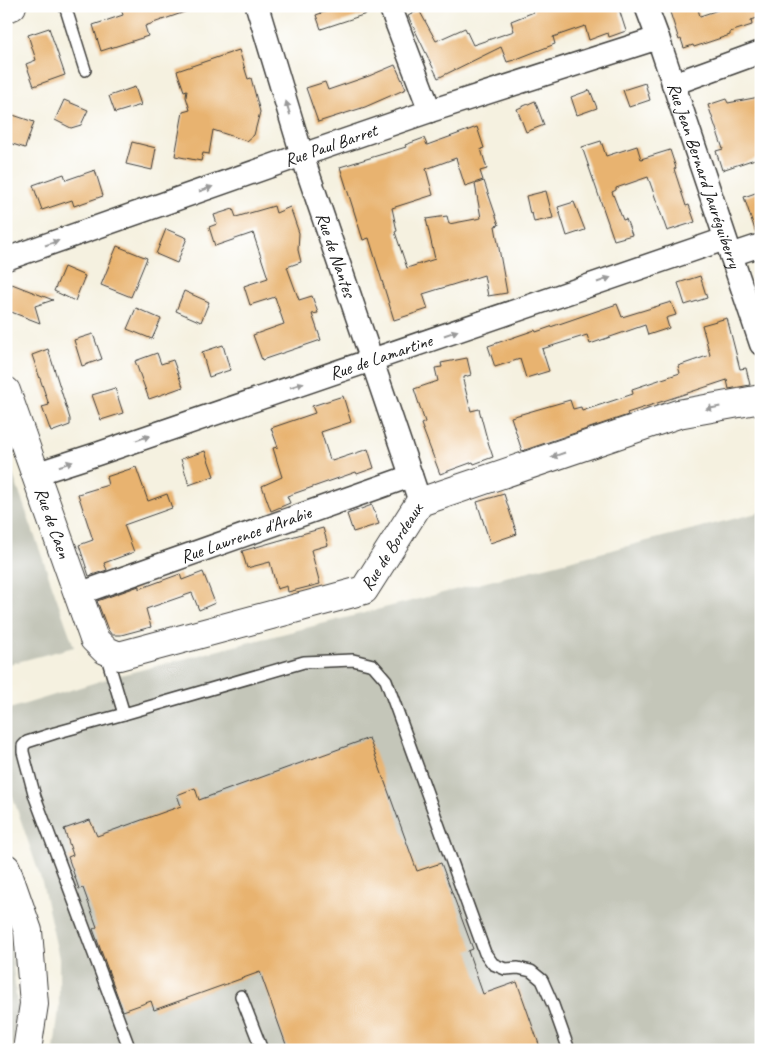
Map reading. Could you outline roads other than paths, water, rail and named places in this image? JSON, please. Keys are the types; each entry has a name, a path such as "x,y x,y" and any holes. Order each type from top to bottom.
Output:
{"street":[{"path":"6,8 12,6"},
{"name":"Rue de Nantes","path":"257,6 302,155 420,502"},
{"path":"390,6 430,112"},
{"name":"Rue Jean Bernard Jauréguiberry","path":"646,6 761,344"},
{"name":"Rue Paul Barret","path":"6,259 302,155 658,38"},
{"path":"673,84 761,52"},
{"name":"Rue de Lamartine","path":"35,474 371,360 728,247 761,245"},
{"name":"Rue de Caen","path":"6,392 94,639 105,650"},
{"name":"Rue de Bordeaux","path":"105,650 119,656 364,590 420,502 678,414 761,398"},
{"name":"Rue Lawrence d'Arabie","path":"78,594 412,476"},
{"path":"6,868 28,932 34,1004 27,1050"}],"lane":[{"path":"65,6 86,70"},
{"path":"105,650 124,714"},
{"path":"130,1050 35,797 23,746 28,742 54,733 304,662 353,660 373,666 386,680 485,953 493,964 531,972 542,980 569,1050"},
{"path":"241,996 262,1050"}]}
